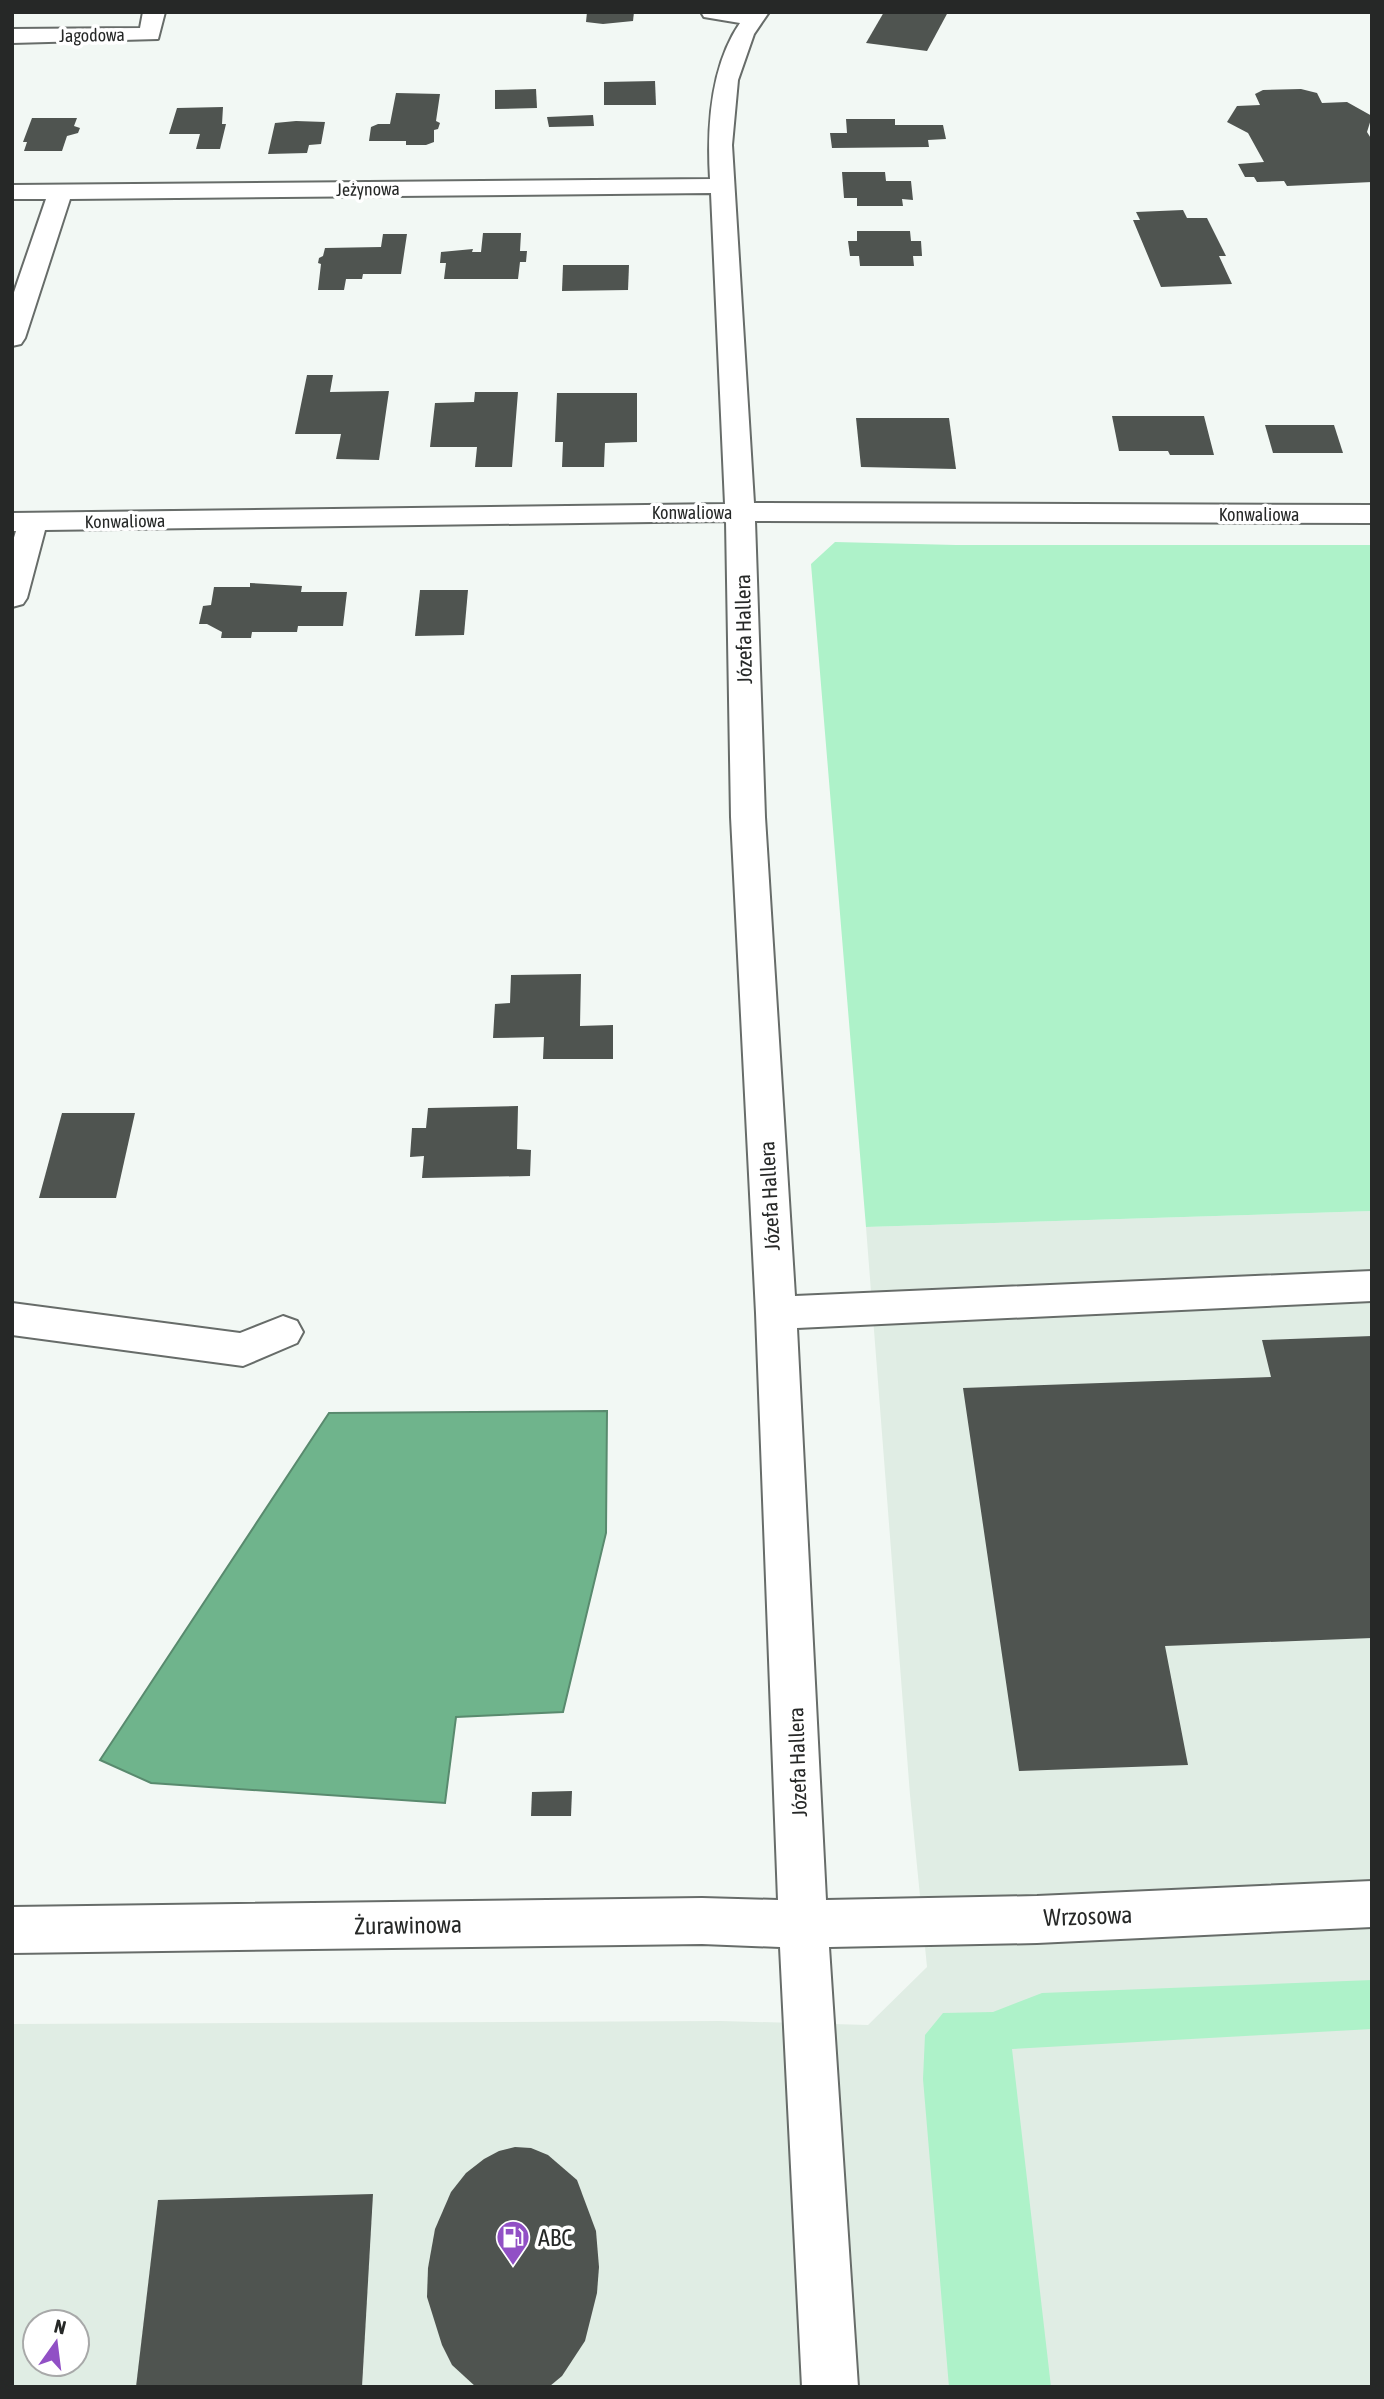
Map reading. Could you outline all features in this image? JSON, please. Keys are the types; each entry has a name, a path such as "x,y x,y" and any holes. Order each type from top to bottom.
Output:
{"street":[{"name":"Jagodowa","path":"12,36 150,34 154,12"},
{"path":"712,12 756,16"},
{"name":"Józefa Hallera","path":"756,16 743,34 727,80 720,145 740,512 748,817 776,1313 803,1926 830,2387"},
{"name":"Jeżynowa","path":"12,192 723,186"},
{"path":"12,338 60,192"},
{"name":"Konwaliowa","path":"22,522 740,512 1372,514"},
{"path":"12,598 22,522"},
{"path":"776,1313 1372,1286"},
{"path":"12,1319 243,1350 283,1332"},
{"name":"Wrzosowa","path":"803,1926 922,1924 1372,1904"},
{"name":"Żurawinowa","path":"12,1930 702,1921 803,1926"}],"shaded area":[{"path":"835,542 956,545 1372,545 1372,1211 866,1227 811,564"},
{"path":"1372,1211 1372,2387 12,2387 12,2024 721,2021 868,2025 927,1967 910,1795 866,1227"},
{"path":"607,1411 606,1533 563,1712 456,1717 445,1803 151,1783 100,1760 329,1413"},
{"path":"1372,1980 1372,2029 1012,2049 1051,2387 949,2387 923,2079 925,2035 943,2013 993,2012 1042,1993"}],"building":[{"path":"587,12 634,12 633,21 603,24 586,22"},
{"path":"884,12 948,12 927,51 866,43"},
{"path":"655,81 656,105 604,105 604,82"},
{"path":"536,89 537,108 495,109 495,90"},
{"path":"1301,89 1317,93 1322,103 1347,102 1372,116 1367,132 1372,140 1372,182 1287,186 1284,181 1257,182 1254,177 1245,177 1238,164 1264,162 1248,133 1227,122 1237,106 1260,105 1255,94 1263,90"},
{"path":"396,93 440,94 436,121 440,123 438,129 434,130 434,142 426,145 406,145 406,141 369,141 371,127 390,124"},
{"path":"223,107 222,124 226,124 220,149 196,149 200,134 169,134 177,108"},
{"path":"593,115 594,126 549,127 547,117"},
{"path":"32,118 77,118 74,126 80,128 78,133 67,136 62,151 24,151 27,142 23,142"},
{"path":"846,119 895,119 895,125 943,125 946,139 928,140 929,147 832,148 830,133 847,133"},
{"path":"325,122 321,144 309,145 307,153 268,154 275,123"},
{"path":"842,172 885,172 886,181 911,181 913,200 902,199 903,206 857,206 857,198 844,198"},
{"path":"1183,210 1187,218 1207,218 1226,256 1219,256 1232,284 1161,287 1133,220 1140,220 1136,212"},
{"path":"857,231 910,231 911,241 921,241 922,256 913,256 914,266 860,266 859,256 850,256 848,241 857,241"},
{"path":"483,233 521,233 520,251 527,251 526,262 520,262 518,279 444,279 446,263 440,263 441,252 473,249 472,252 481,252"},
{"path":"383,234 407,234 401,274 363,274 362,279 346,279 344,290 318,290 321,264 318,263 325,248 381,247"},
{"path":"563,265 629,265 628,290 562,291"},
{"path":"307,375 333,375 330,392 389,391 379,460 336,459 341,434 295,434"},
{"path":"475,392 518,392 512,467 475,467 477,447 430,447 435,403 474,402"},
{"path":"557,393 637,393 637,442 605,443 604,467 562,467 563,442 555,442"},
{"path":"1112,416 1204,416 1214,455 1119,451"},
{"path":"856,418 949,418 956,469 861,467"},
{"path":"1265,425 1334,425 1343,453 1273,453"},
{"path":"250,583 302,586 301,592 347,592 343,626 298,626 297,632 252,632 251,638 221,638 222,632 207,624 199,624 203,606 211,605 214,587 250,587"},
{"path":"420,590 468,590 464,635 415,636"},
{"path":"581,974 580,1026 613,1025 613,1059 543,1059 544,1037 493,1038 495,1004 510,1003 511,975"},
{"path":"518,1106 517,1149 531,1150 530,1176 422,1178 424,1156 410,1157 412,1128 426,1128 428,1108"},
{"path":"62,1113 135,1113 116,1198 39,1198"},
{"path":"1372,1336 1372,1638 1165,1646 1188,1765 1019,1771 963,1388 1271,1377 1262,1340"},
{"path":"572,1791 571,1816 531,1816 532,1792"},
{"name":"ABC","path":"515,2147 531,2148 548,2155 577,2180 596,2231 599,2267 597,2293 585,2341 562,2376 550,2386 476,2387 452,2365 442,2345 427,2297 428,2268 435,2229 451,2192 466,2173 484,2159"},
{"path":"373,2194 362,2387 136,2387 158,2200"}],"place":[{"name":"ABC","path":"513,2267"}]}
